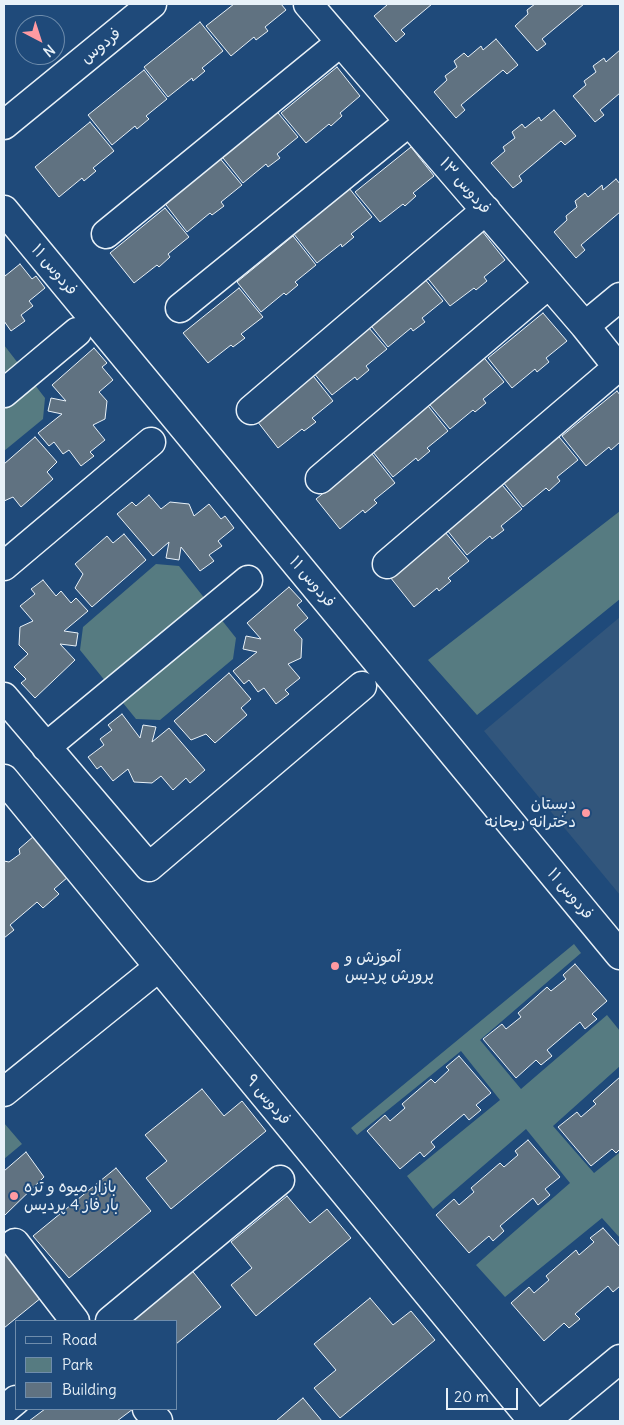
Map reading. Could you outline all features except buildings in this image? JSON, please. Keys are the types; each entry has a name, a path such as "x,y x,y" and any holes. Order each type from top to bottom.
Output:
{"street":[{"name":"فردوس","path":"4,125 152,4"},
{"name":"فردوس ۱۳","path":"308,4 586,326 619,368"},
{"path":"106,234 341,42"},
{"path":"180,308 410,122"},
{"name":"فردوس ۱۱","path":"4,210 619,949"},
{"path":"251,410 486,210"},
{"path":"320,479 550,284"},
{"path":"586,326 620,297"},
{"path":"4,393 77,332"},
{"path":"387,564 619,368"},
{"path":"4,566 151,442"},
{"path":"46,747 248,580"},
{"path":"4,697 149,867 362,686"},
{"name":"فردوس ۹","path":"4,779 533,1421"},
{"path":"4,1092 159,967"},
{"path":"111,1320 280,1180"},
{"path":"15,1243 74,1320"},
{"path":"545,1421 620,1359"},
{"path":"4,1410 15,1401"},
{"path":"148,1410 158,1421"}],"shaded area":[{"name":"دبستان دخترانه ریحانه","path":"620,617 620,895 484,731"}],"green space":[{"path":"4,345 45,398 43,419 4,451"},
{"path":"620,511 620,599 477,715 428,660"},
{"path":"156,564 179,566 236,638 233,659 160,720 136,719 80,650 83,627"},
{"path":"574,944 581,953 480,1040 521,1089 607,1015 620,1031 620,1066 553,1126 594,1173 620,1152 620,1238 602,1218 505,1297 476,1265 570,1183 526,1129 433,1209 407,1176 500,1100 461,1051 357,1135 351,1128"},
{"path":"4,1123 22,1144 4,1159"}],"place":[{"name":"دبستان دخترانه ریحانه","path":"586,813"},
{"name":"آموزش و پرورش پردیس","path":"335,966"},
{"name":"بازار میوه و تره بار فاز 4 پردیس","path":"14,1196"}]}
